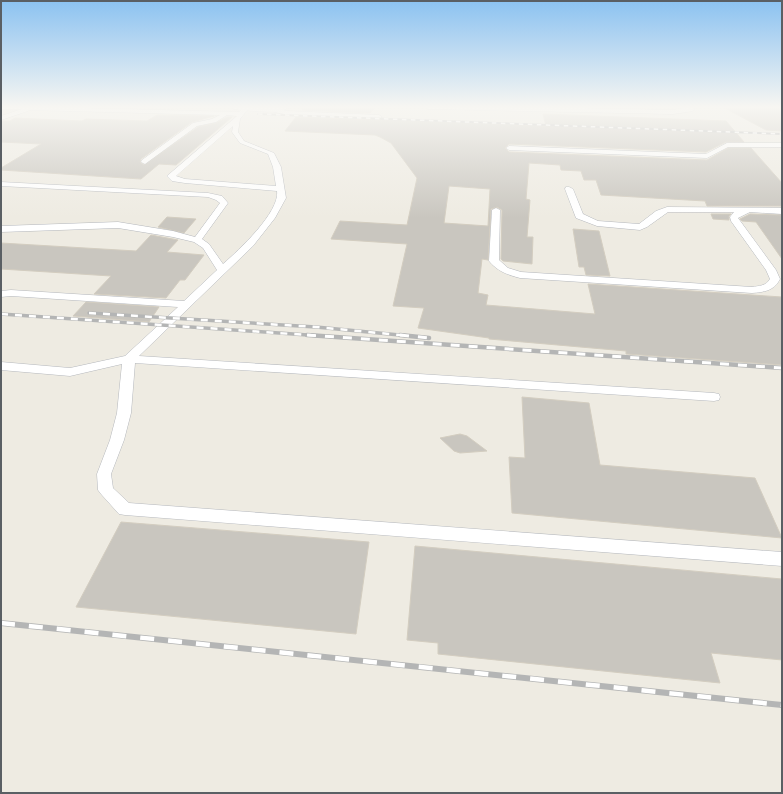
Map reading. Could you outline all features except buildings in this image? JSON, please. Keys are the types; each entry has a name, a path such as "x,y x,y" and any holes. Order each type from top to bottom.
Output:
{"lane":[{"path":"145,162 170,143"},
{"path":"209,143 171,176 175,179 185,181 280,189"},
{"path":"245,143 271,154 276,167 282,198 271,218 250,244 129,359 124,413 117,440 104,474 106,490 125,509 782,559"},
{"path":"509,148 707,156 727,146 782,145"},
{"path":"1,184 208,195 219,198 224,204 198,240"},
{"path":"569,189 579,216 597,223 640,227 646,225 660,211 667,209 782,211"},
{"path":"496,210 494,228 494,260 504,270 520,275 764,289 772,285 775,279 772,270 735,221 734,217 739,212 753,210"},
{"path":"1,229 118,225 173,234 198,240 206,246 222,270"},
{"path":"1,294 11,293 186,304"},
{"path":"1,366 70,372 129,359 714,397"}],"railway":[{"path":"89,313 316,327 406,336"},
{"path":"1,314 322,336"},
{"path":"307,335 782,368"},
{"path":"400,335 406,336"},
{"path":"406,336 410,336"},
{"path":"406,336 429,338"},
{"path":"1,623 782,705"}]}
